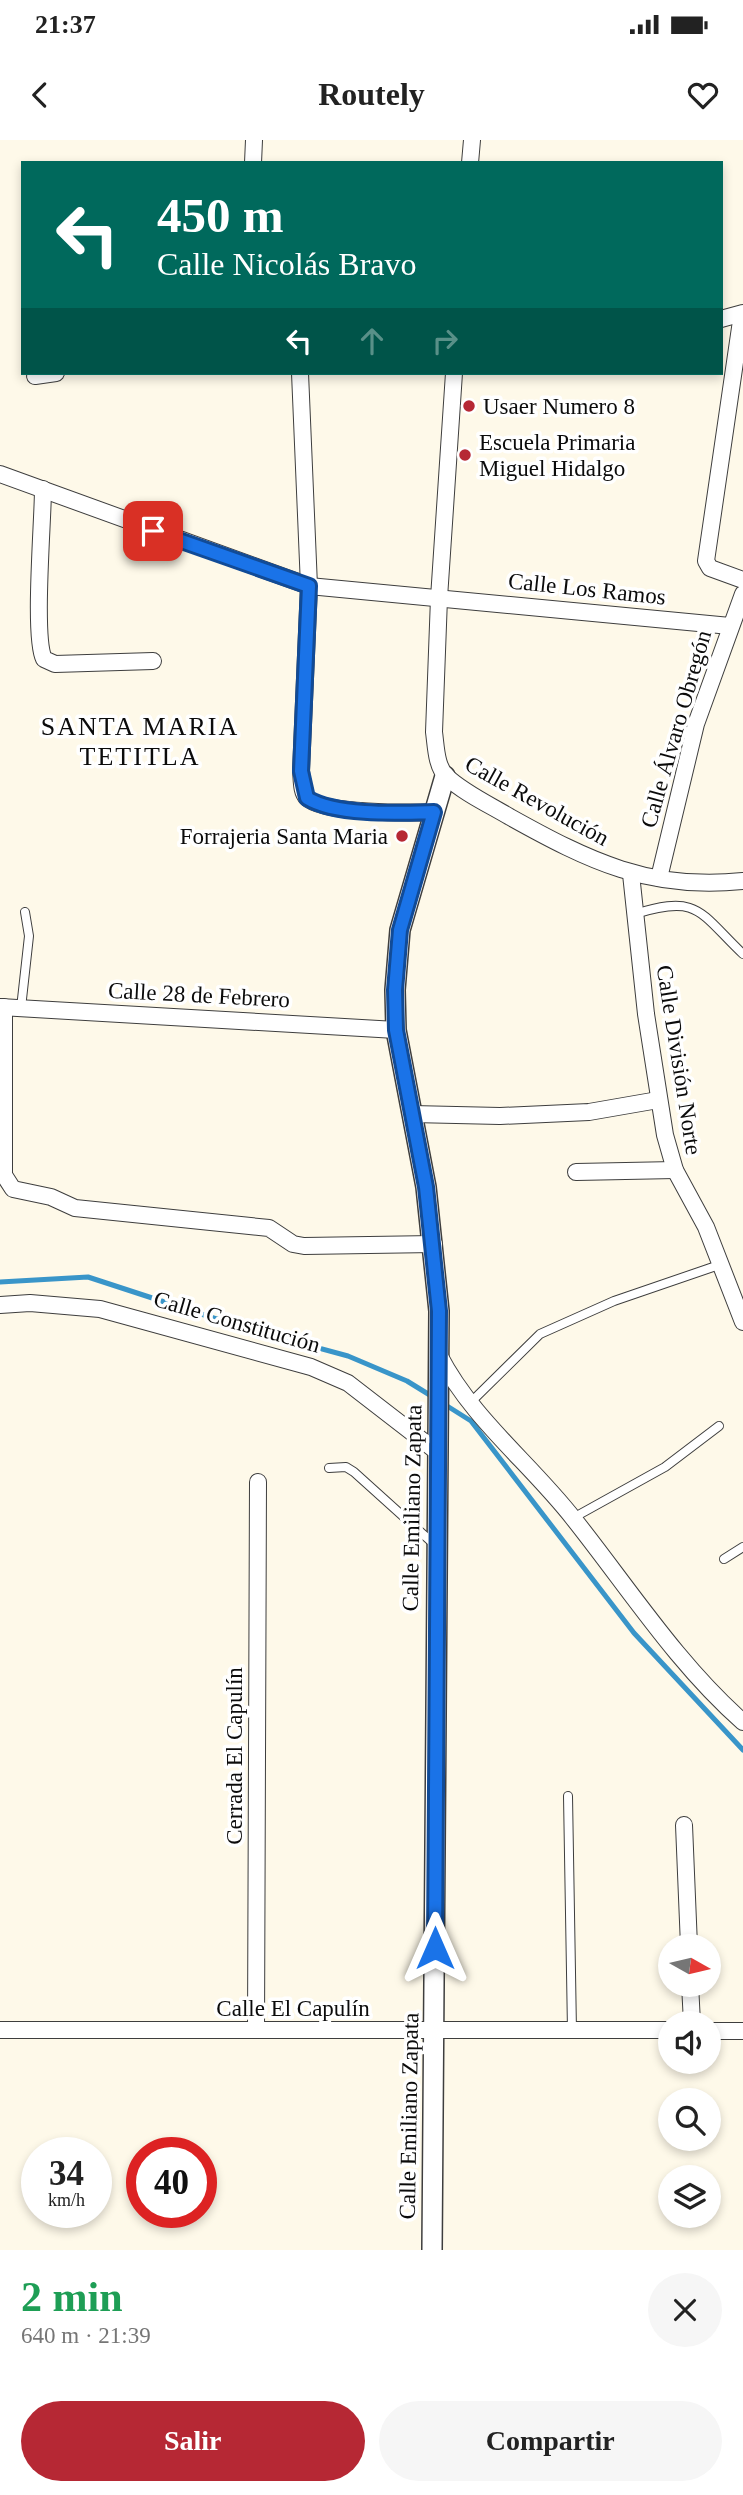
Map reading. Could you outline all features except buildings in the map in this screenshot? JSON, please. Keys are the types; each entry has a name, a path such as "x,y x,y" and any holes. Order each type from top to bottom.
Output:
{"street":[{"path":"253,161 254,140"},
{"path":"470,161 472,140"},
{"path":"723,318 742,313 706,561 709,568 743,580"},
{"path":"35,376 42,375"},
{"path":"300,375 309,586 301,771 307,798 319,804 353,810 434,812"},
{"name":"Calle Revolución","path":"454,375 439,598 434,732 436,752 445,776 536,831 603,865 631,874 682,881 743,881"},
{"name":"Calle Los Ramos","path":"0,474 200,549 309,586 730,626"},
{"path":"43,489 40,650 44,659 50,664 153,661"},
{"name":"Calle Álvaro Obregón","path":"659,878 696,724 743,594"},
{"name":"Calle Emiliano Zapata","path":"432,2250 436,1443 439,1365 434,1244 396,1030 395,977 400,930 445,776"},
{"name":"Calle División Norte","path":"631,874 659,1100 675,1170 706,1227 743,1322"},
{"path":"2,1007 4,1175 13,1189 51,1197 75,1208 269,1228 293,1244 304,1246 434,1244"},
{"name":"Calle 28 de Febrero","path":"2,1007 396,1030"},
{"path":"412,1114 500,1116 589,1112 659,1100"},
{"path":"576,1172 675,1170"},
{"name":"Calle Constitución","path":"0,1305 65,1305 122,1313 333,1374 436,1443"},
{"path":"439,1365 484,1423 517,1454 573,1518 701,1683 743,1722"},
{"name":"Cerrada El Capulín","path":"256,2030 258,1482"},
{"path":"684,1825 689,1934"},
{"name":"Calle El Capulín","path":"0,2030 658,2031"},
{"path":"721,2031 743,2031"}],"lane":[{"path":"635,914 681,903 694,907 743,954"},
{"path":"21,1008 29,936 25,912"},
{"path":"470,1403 540,1334 614,1301 719,1265"},
{"path":"573,1518 665,1467 719,1426"},
{"path":"329,1468 346,1467 354,1472 437,1547"},
{"path":"724,1559 743,1547"},
{"path":"568,1796 572,2031"}],"waterway":[{"path":"0,1282 88,1277 241,1327 348,1356 407,1381 433,1397"},
{"path":"444,1404 471,1421 634,1633 743,1750"}],"place":[{"name":"Usaer Numero 8","path":"469,406"},
{"name":"Escuela Primaria Miguel Hidalgo","path":"465,455"},
{"name":"Forrajeria Santa Maria","path":"402,836"}],"district":[{"name":"SANTA MARIA TETITLA","path":"140,741"}],"route":[{"path":"153,531 309,586 301,771 303,791 307,798 319,804 353,810 434,812 400,930 395,990 396,1030 426,1187 439,1311 436,1451 435,1948"}]}
